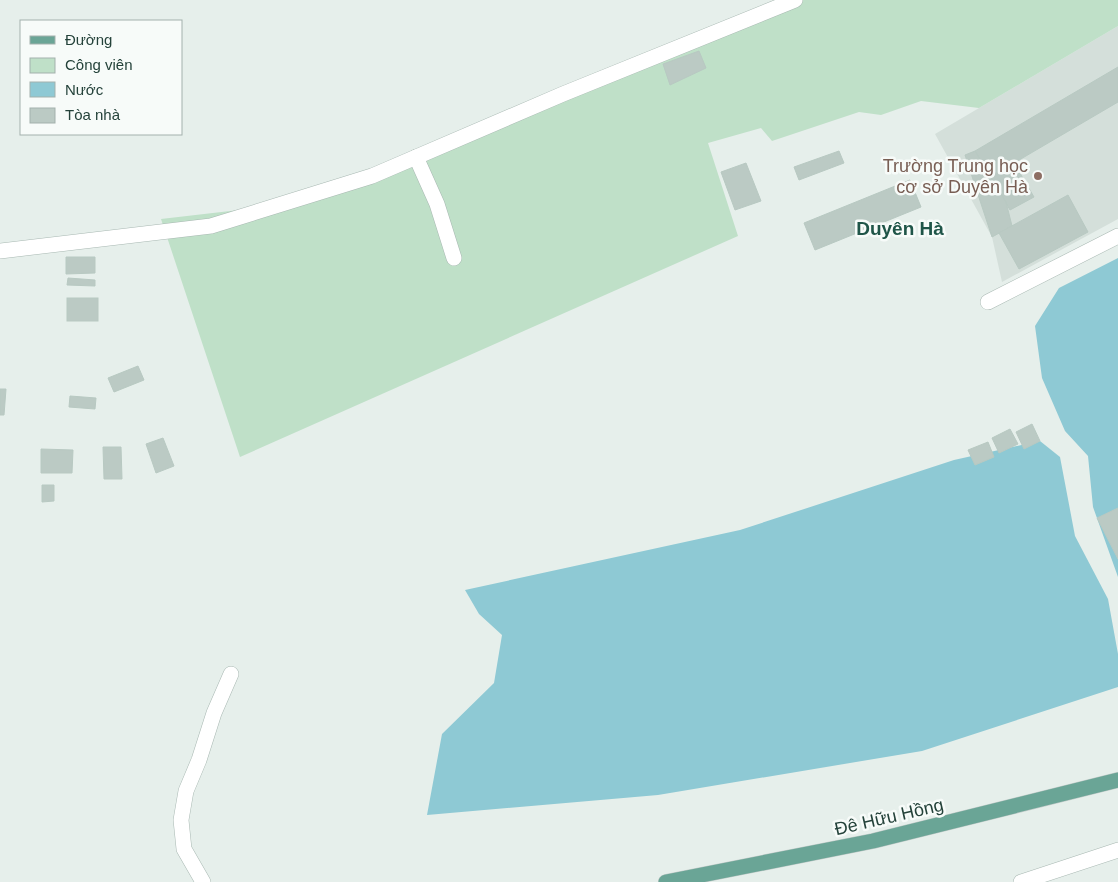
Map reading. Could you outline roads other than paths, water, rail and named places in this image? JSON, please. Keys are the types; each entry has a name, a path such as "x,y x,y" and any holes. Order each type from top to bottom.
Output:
{"main road":[{"name":"Đê Hữu Hồng","path":"666,882 873,841 1118,780"}],"street":[{"path":"0,251 211,226 372,176 563,94 795,0"},
{"path":"416,157 437,204 454,258"},
{"path":"988,302 1118,236"},
{"path":"203,882 184,849 181,820 186,791 199,760 214,713 231,674"},
{"path":"1020,882 1118,850"}],"water":[{"path":"1118,258 1118,577 1093,507 1088,456 1065,431 1042,378 1035,326 1059,288"},
{"path":"1040,441 1060,457 1075,536 1108,599 1118,654 1118,687 922,751 658,795 427,815 442,734 494,683 502,635 479,614 465,590 740,530 954,460"}],"place":[{"name":"Trường Trung học cơ sở Duyên Hà","path":"1038,176"}],"district":[{"name":"Duyên Hà","path":"900,228"}]}
